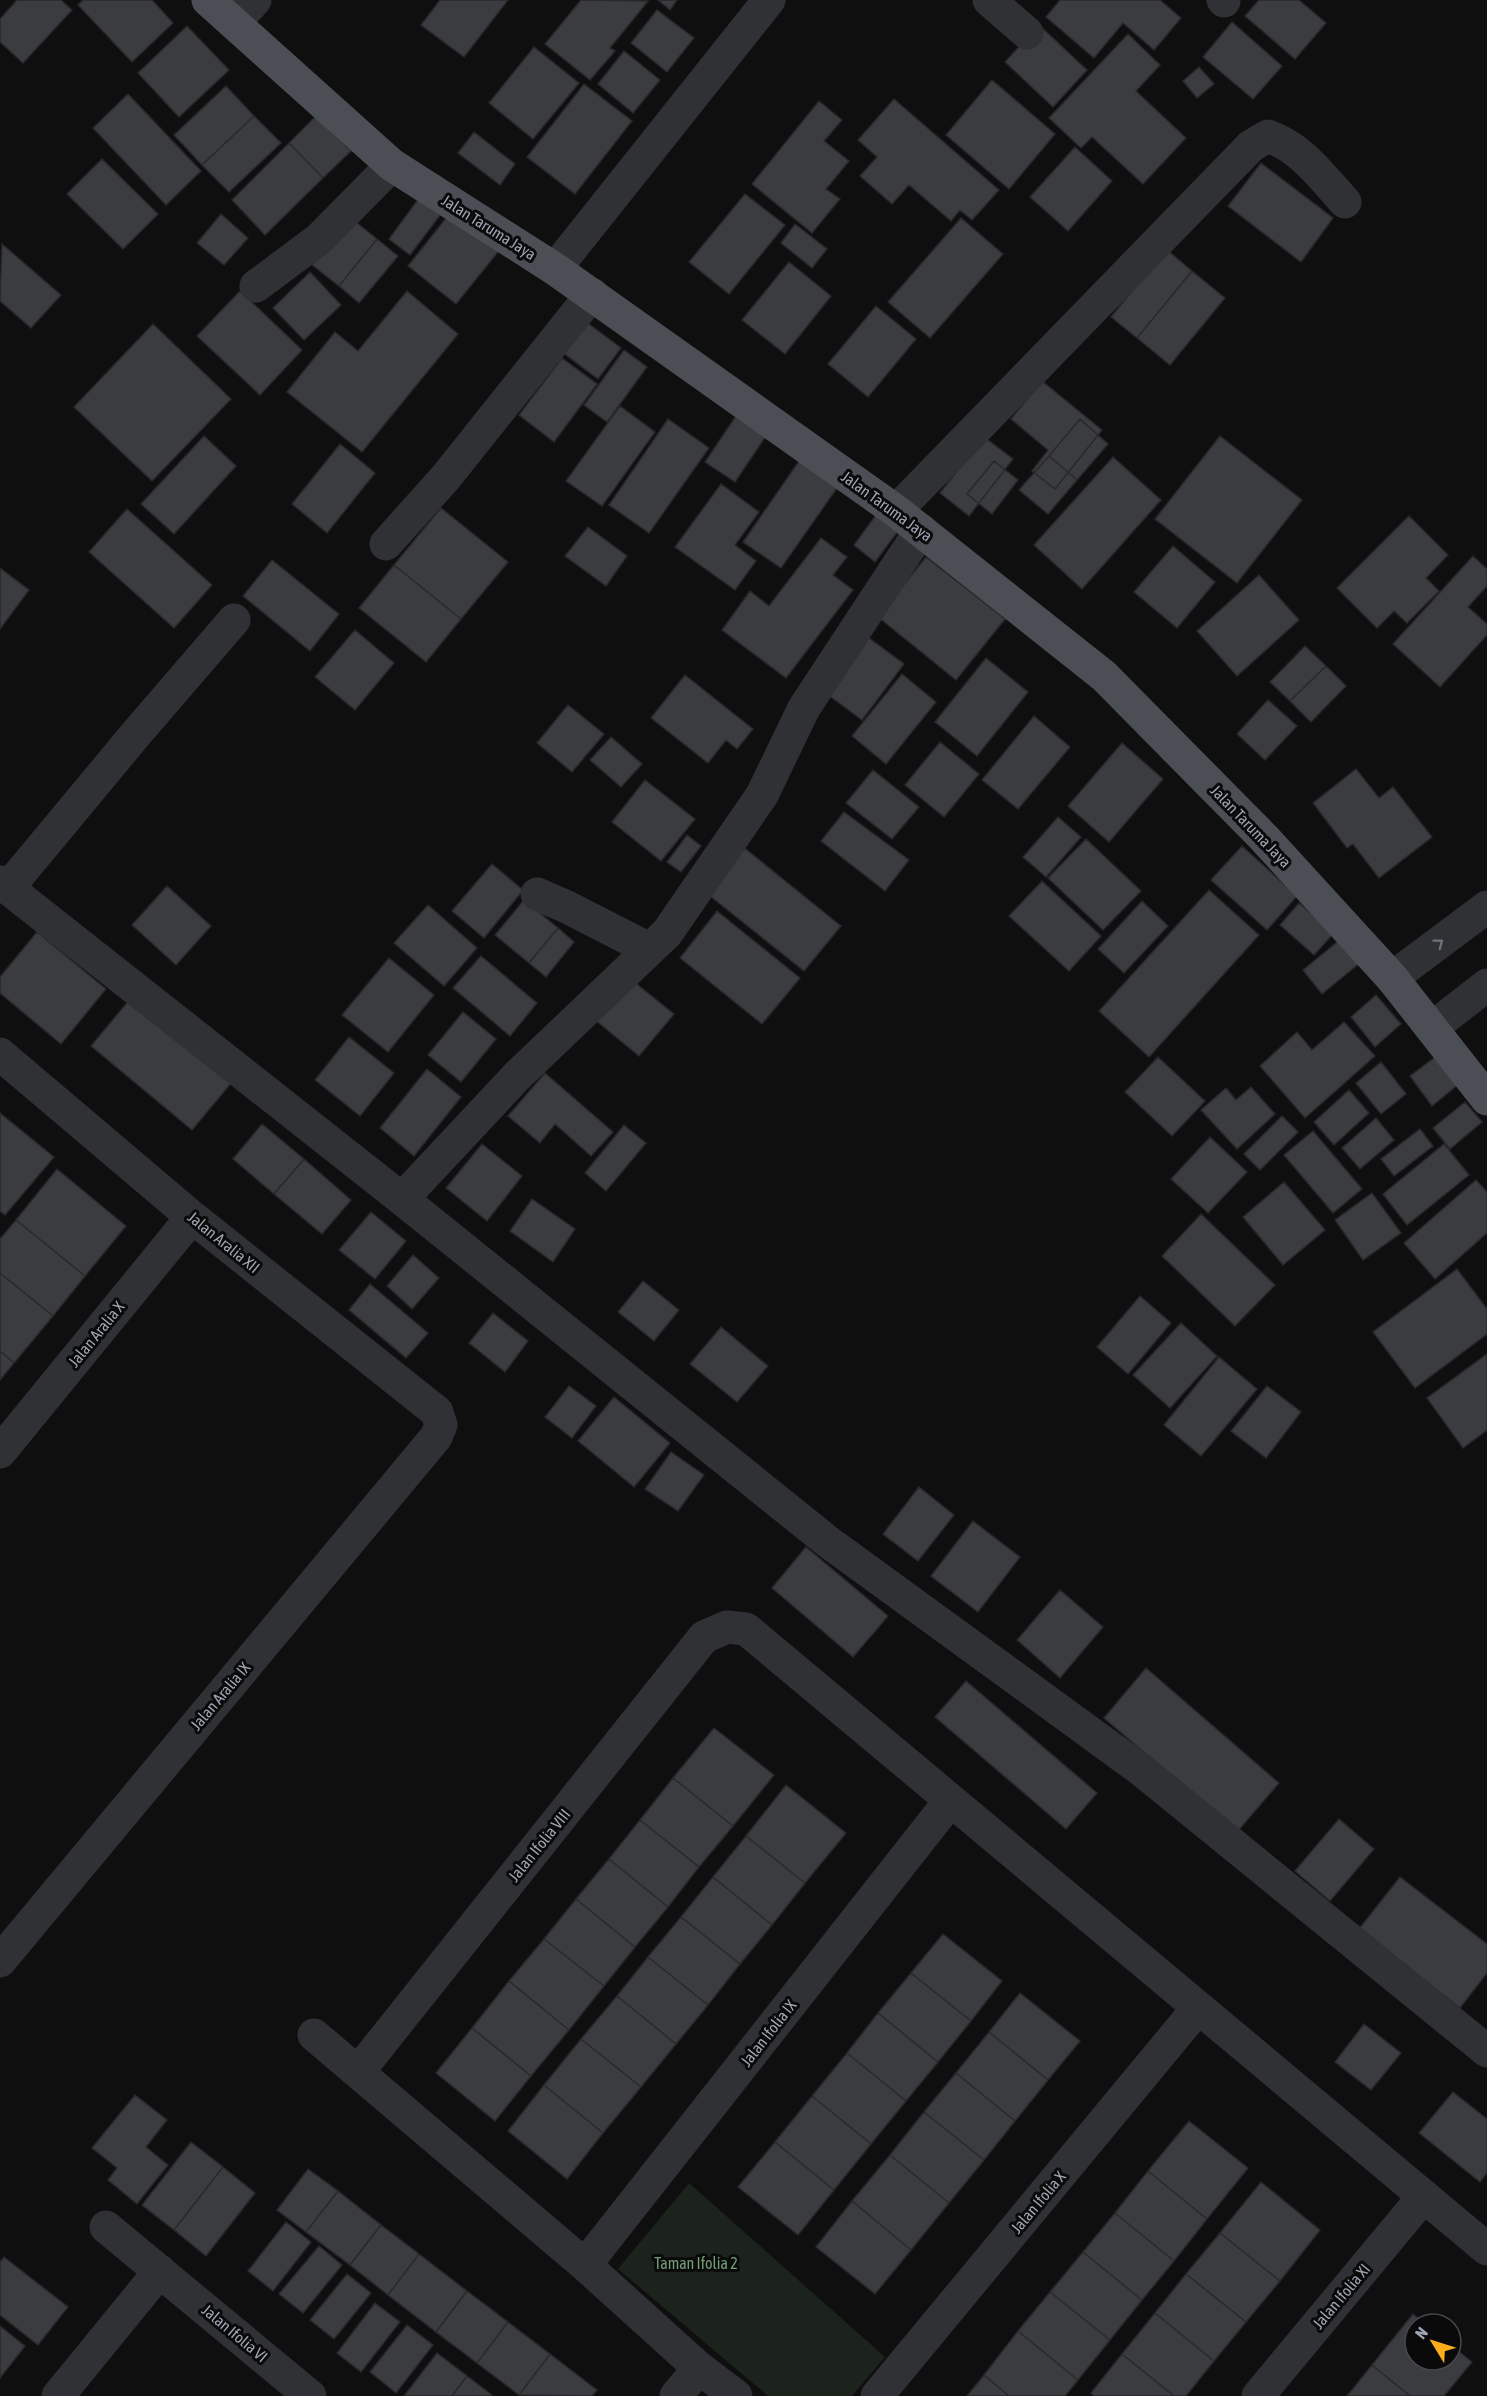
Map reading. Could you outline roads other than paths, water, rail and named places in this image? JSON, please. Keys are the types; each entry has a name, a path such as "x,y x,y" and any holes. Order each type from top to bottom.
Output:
{"main road":[{"name":"Jalan Taruma Jaya","path":"208,0 244,12 392,165 555,268 908,520 1104,676 1264,838 1392,978 1433,1027 1487,1099"}],"street":[{"path":"555,268 769,0"},
{"path":"989,0 1027,33"},
{"path":"402,1198 516,1077 667,933 762,795 804,708 908,520 1251,146 1268,136 1288,143 1305,158 1345,202"},
{"path":"256,286 319,239 392,165"},
{"path":"386,544 446,477 592,294"},
{"path":"234,620 4,885 402,1198 827,1540 1140,1769 1487,2051"},
{"path":"537,894 649,949"},
{"path":"1392,978 1487,907"},
{"path":"1433,1027 1487,985"},
{"name":"Jalan Aralia XII","path":"0,1054 192,1217 437,1412 440,1418 440,1432"},
{"name":"Jalan Aralia X","path":"0,1452 192,1217"},
{"name":"Jalan Aralia IX","path":"0,1960 440,1432"},
{"name":"Jalan Ifolia VIII","path":"358,2072 704,1637 727,1627 746,1629 950,1801"},
{"path":"950,1801 1487,2249"},
{"name":"Jalan Ifolia IX","path":"585,2265 950,1801"},
{"name":"Jalan Ifolia X","path":"877,2396 1198,2008"},
{"path":"314,2035 585,2265 699,2368 736,2396"},
{"name":"Jalan Ifolia XI","path":"1258,2396 1424,2196"},
{"name":"Jalan Ifolia VI","path":"106,2227 310,2396"},
{"path":"58,2396 160,2271"},
{"path":"676,2396 699,2368"}],"park label":[{"name":"Taman Ifolia 2","path":"696,2263"}]}
